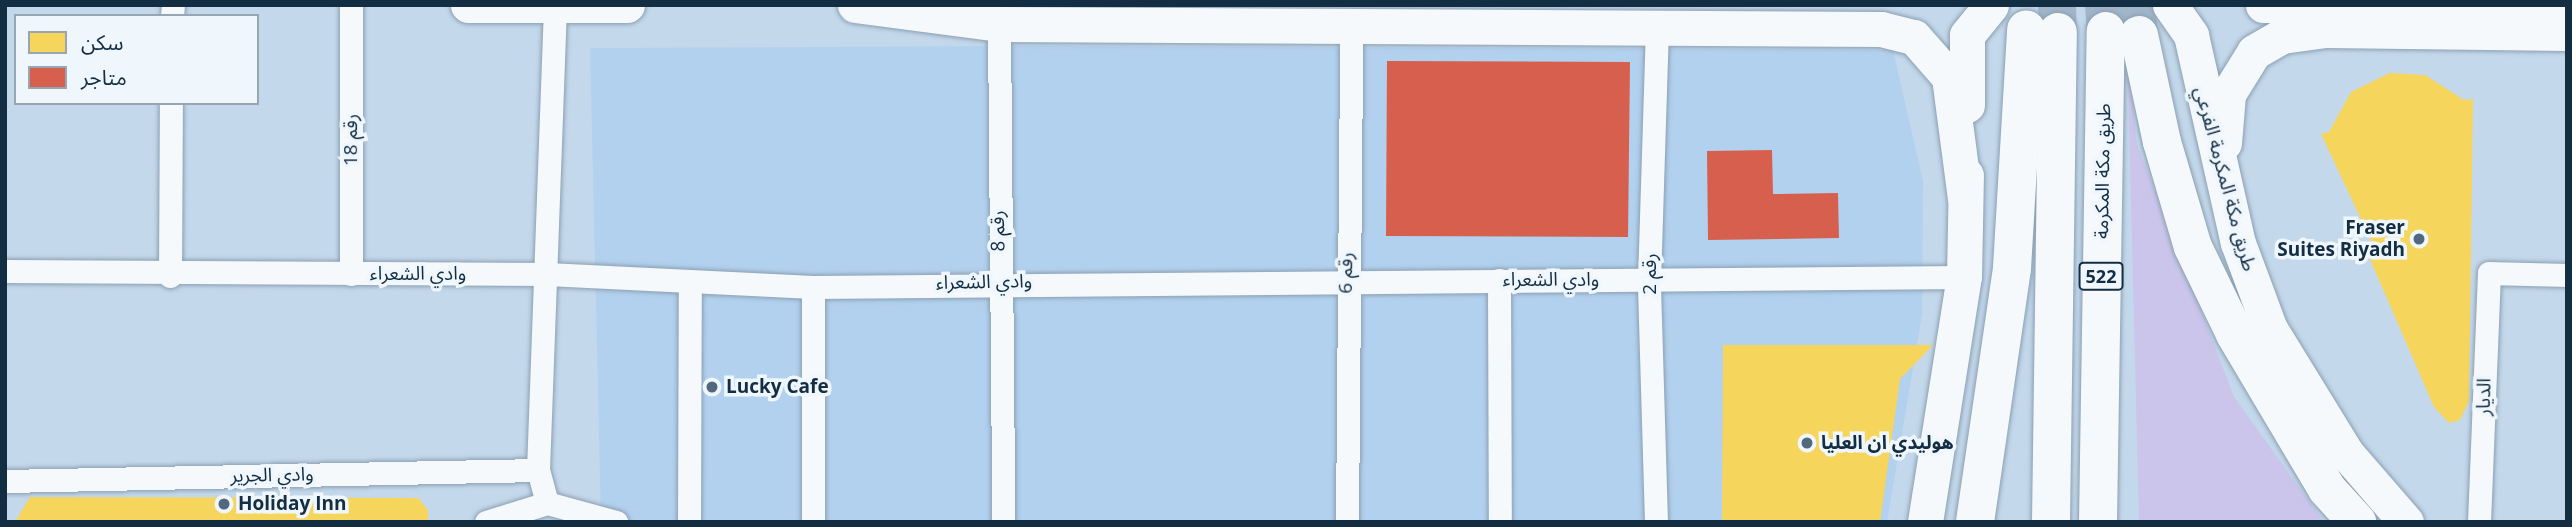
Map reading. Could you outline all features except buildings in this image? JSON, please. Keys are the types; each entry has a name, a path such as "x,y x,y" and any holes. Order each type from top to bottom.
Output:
{"highway":[{"name":"522","path":"2012,268 2042,31 2051,522"},
{"name":"طريق مكة المكرمة","path":"2098,522 2099,351 2122,33 2193,247 2235,334 2327,489 2357,522"},
{"path":"1975,522 2012,268"},
{"path":"1997,522 2012,268"},
{"path":"2099,351 2114,522"}],"main road":[{"path":"468,5 627,5"},
{"path":"855,5 1003,15 1351,24 1881,29 1914,37 1949,77 1965,198"},
{"path":"961,5 1003,15"},
{"path":"1925,522 1964,277 1967,35 1991,5"},
{"name":"طريق مكة المكرمة الفرعي","path":"2171,5 2191,35 2238,243 2270,329 2347,454 2406,522"},
{"path":"2263,5 2567,6"},
{"path":"2238,243 2222,112 2254,52 2282,36 2326,30 2567,33"}],"street":[{"name":"رقم 18","path":"351,5 351,274"},
{"path":"547,503 538,470 555,7"},
{"name":"رقم 8","path":"1003,15 999,281 1003,522"},
{"name":"رقم 6","path":"1347,522 1346,279 1351,24"},
{"name":"رقم 2","path":"1656,522 1649,281 1657,27"},
{"path":"170,276 172,105"},
{"name":"وادي الشعراء","path":"5,271 170,276 547,274 813,286 999,281 1649,281 1964,277"},
{"name":"الديار","path":"2479,522 2489,272 2567,275"},
{"path":"1499,280 1500,522"},
{"path":"689,522 690,281"},
{"path":"813,286 813,522"},
{"name":"وادي الجرير","path":"5,481 538,470"},
{"path":"486,522 547,503 616,522"}],"shaded area":[{"path":"2127,44 2137,144 2234,397 2324,522 2139,522"},
{"path":"996,46 1893,50 1923,181 1922,315 1887,522 601,522 590,48"}],"tunnel":[{"path":"2057,5 2058,32"},
{"path":"2104,5 2106,31"},
{"path":"2136,5 2139,35"}],"place":[{"name":"Fraser Suites Riyadh","path":"2419,239"},
{"name":"Lucky Cafe","path":"712,387"},
{"name":"هوليدي ان العليا","path":"1807,443"},
{"name":"Holiday Inn","path":"224,504"}]}
